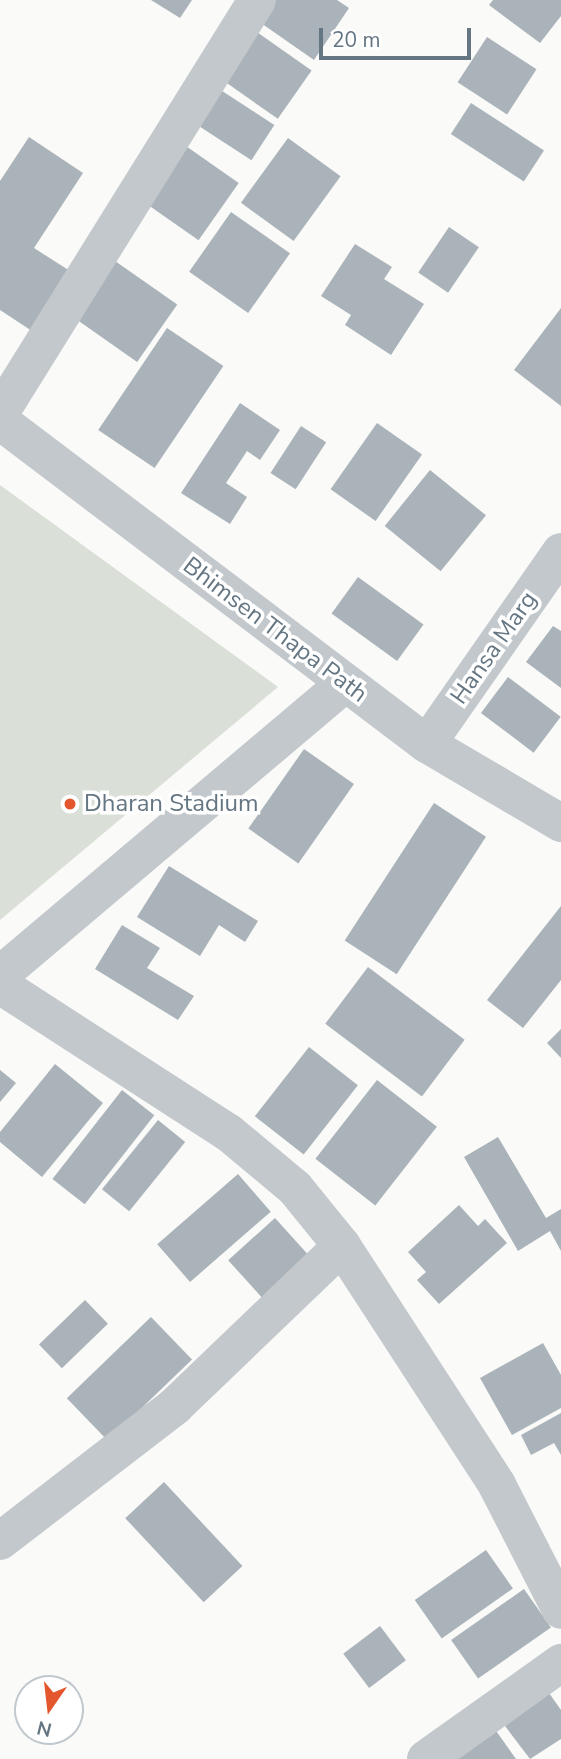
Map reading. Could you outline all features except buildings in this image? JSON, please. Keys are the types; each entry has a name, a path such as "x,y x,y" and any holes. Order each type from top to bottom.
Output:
{"street":[{"path":"0,413 257,0"},
{"name":"Bhimsen Thapa Path","path":"0,421 427,744 561,823"},
{"name":"Hansa Marg","path":"427,744 561,552"},
{"path":"0,975 345,683"},
{"path":"0,985 229,1133 295,1188 342,1247 497,1485 561,1610"},
{"path":"0,1541 175,1406 342,1247"},
{"path":"426,1759 561,1663"}],"shaded area":[{"name":"Dharan Stadium","path":"0,485 278,687 0,920"}],"place":[{"name":"Dharan Stadium","path":"70,804"}]}
